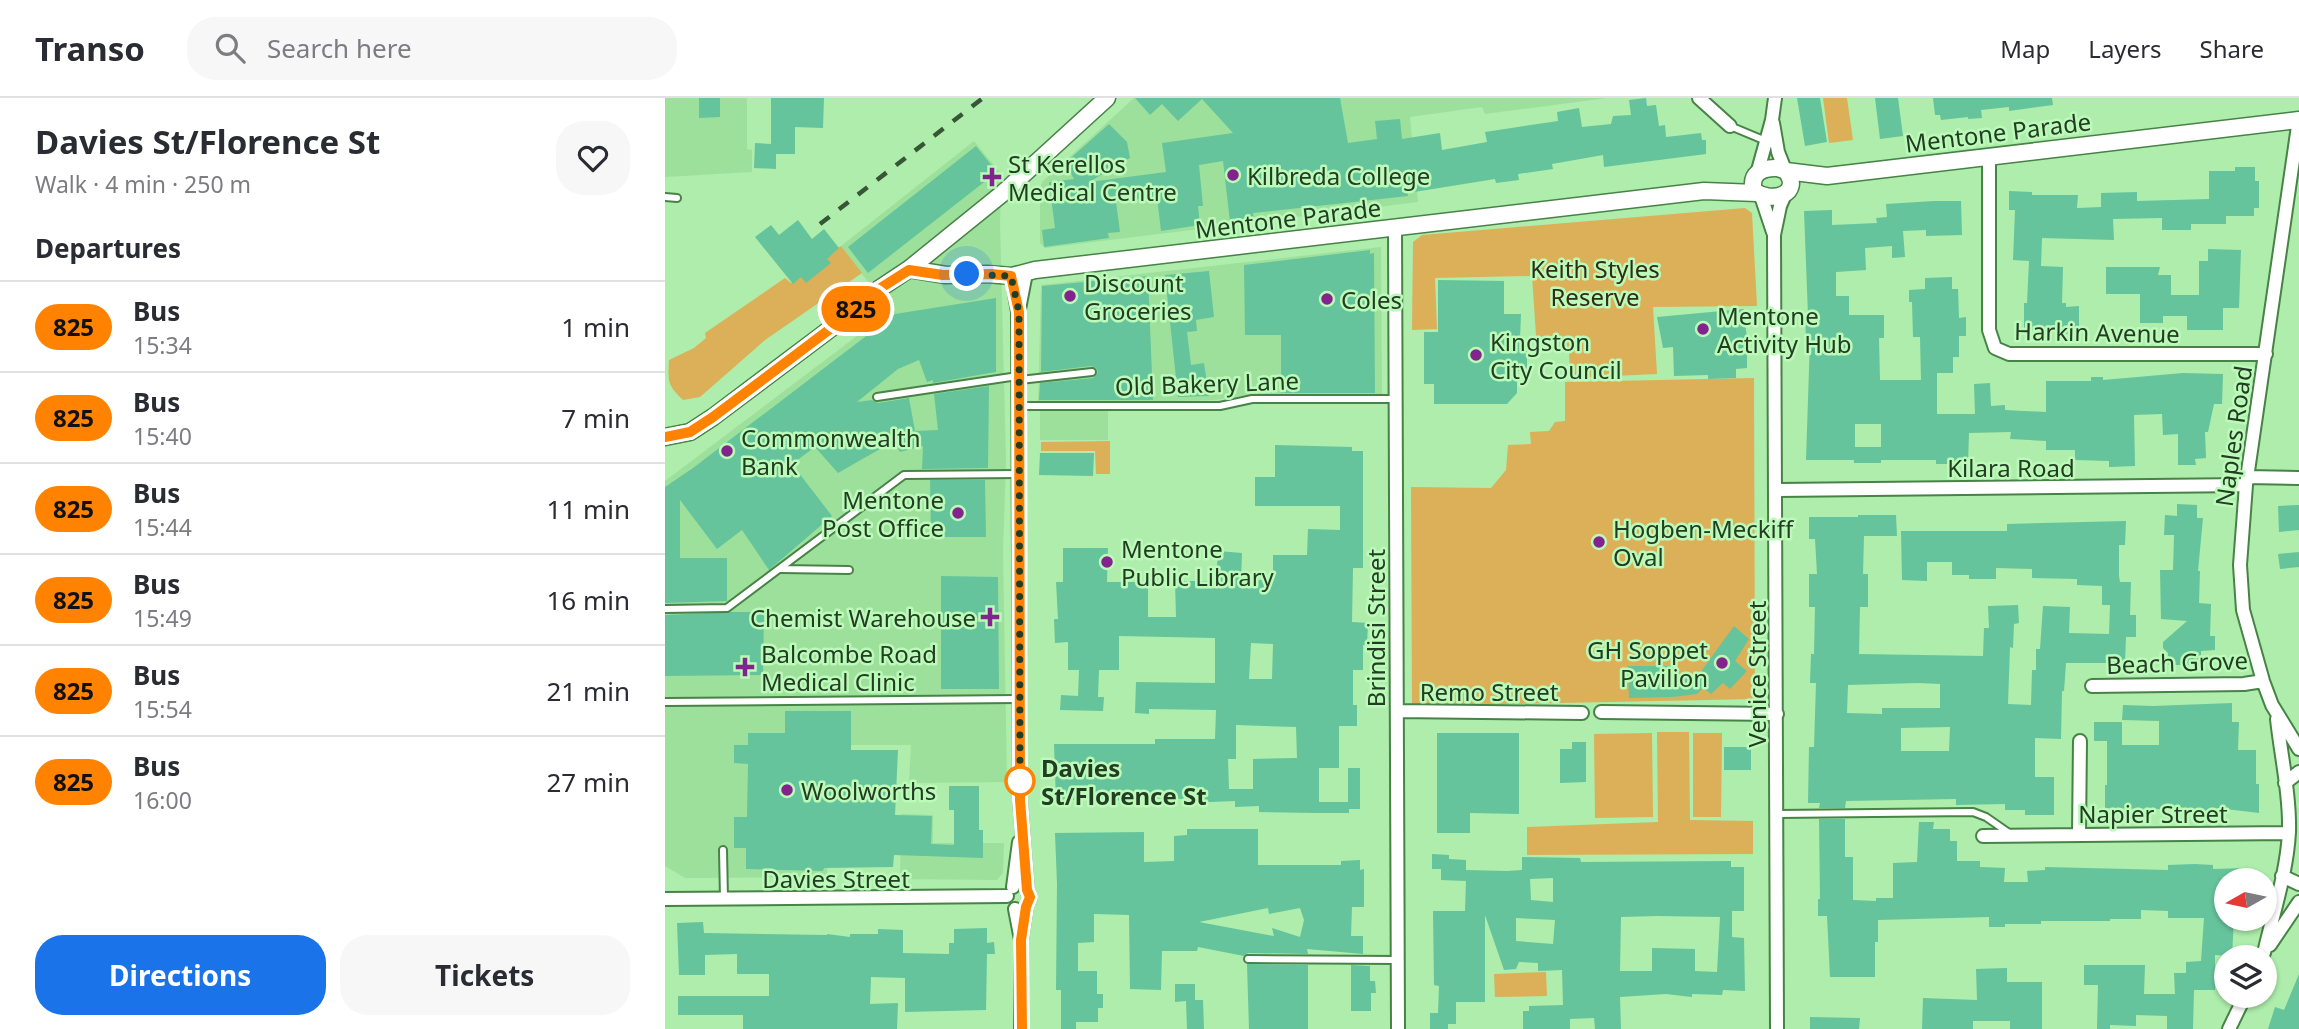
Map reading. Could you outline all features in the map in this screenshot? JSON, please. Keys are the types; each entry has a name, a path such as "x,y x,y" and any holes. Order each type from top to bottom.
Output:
{"street":[{"path":"665,437 690,432 713,417 879,289 909,270 1003,193 1107,98"},
{"path":"1699,98 1730,126"},
{"path":"1772,120 1778,152 1791,181 1787,191 1772,198 1757,193 1752,183 1772,120 1775,98"},
{"name":"Mentone Parade","path":"1787,191 1828,176 2299,119"},
{"name":"Naples Road","path":"2299,119 2246,481 2240,576 2243,610 2263,681 2276,712 2299,749"},
{"name":"Harkin Avenue","path":"1989,156 1989,330 1995,348 2009,354 2266,354"},
{"path":"1756,174 1770,168 1785,170"},
{"name":"Mentone Parade","path":"1785,170 1828,176"},
{"name":"Mentone Parade","path":"909,270 943,275 1019,275 1714,190 1734,185 1756,174"},
{"name":"Mentone Parade","path":"1714,190 1757,193"},
{"name":"Venice Street","path":"1777,1029 1774,235 1780,206 1787,191"},
{"name":"Venice Street","path":"1757,193 1764,202 1774,235"},
{"name":"Brindisi Street","path":"1395,228 1398,1029"},
{"path":"1019,275 1021,828 1030,901 1020,908"},
{"name":"Kilara Road","path":"1776,490 2299,478"},
{"name":"Beach Grove","path":"2092,686 2244,684 2263,681"},
{"name":"Remo Street","path":"1397,711 1582,713"},
{"path":"1601,712 1777,714"},
{"path":"2265,945 2289,833 2276,712"},
{"path":"2080,741 2080,834"},
{"path":"2285,783 2299,772"},
{"path":"1020,908 1009,904 1021,828"},
{"name":"Napier Street","path":"1983,835 2289,833"},
{"path":"2282,876 2299,884"},
{"path":"1010,892 1021,886 1027,890"},
{"name":"Davies Street","path":"665,899 1010,892"},
{"path":"2270,945 2299,902"},
{"path":"1020,908 1021,1029"},
{"path":"2229,1029 2239,1008"}],"lane":[{"path":"1730,126 1766,141"},
{"path":"665,197 677,198"},
{"path":"877,397 1019,378 1092,372"},
{"name":"Old Bakery Lane","path":"1020,406 1220,406 1252,399 1396,399"},
{"path":"665,609 727,608 904,475 1018,474"},
{"path":"779,569 849,570"},
{"path":"665,702 1019,699"},
{"path":"1776,814 1977,813 2017,835"},
{"path":"723,850 725,899"},
{"path":"1248,959 1397,960"}],"shaded area":[{"path":"665,98 747,98 747,149 752,150 752,172 665,177"},
{"name":"Kilbreda College","path":"1134,98 1607,98 1485,114 1482,107 1410,117 1418,202 1045,248 1040,243 1042,182"},
{"path":"974,141 1002,175 1000,221 1006,461 1003,552 1007,782 909,783 911,745 831,745 827,877 685,878 665,866 665,481 890,311 841,246"},
{"path":"1381,247 1382,395 1252,394 1215,400 1038,404 1041,285"},
{"path":"1040,409 1108,409 1108,440 1040,440"},
{"path":"901,814 933,815 933,843 1004,843 1003,873 997,880 900,879"}],"green space":[{"path":"1823,98 1847,98 1853,140 1829,143"},
{"name":"Keith Styles Reserve","path":"1745,208 1752,213 1757,306 1653,307 1657,374 1570,378 1569,349 1537,350 1532,276 1435,278 1437,329 1412,330 1413,242 1422,235"},
{"path":"841,246 862,273 765,340 700,397 683,400 671,387 669,360 694,348 706,338 705,333 785,278 791,283"},
{"name":"Hogben-Meckiff Oval","path":"1754,378 1755,699 1412,706 1411,487 1491,488 1506,470 1508,445 1531,444 1530,432 1549,431 1555,422 1565,421 1565,382"},
{"path":"1110,441 1110,474 1096,474 1095,451 1041,451 1041,442"},
{"path":"1657,732 1689,732 1690,820 1753,821 1753,854 1527,855 1527,827 1658,822"},
{"path":"1652,733 1653,817 1595,818 1594,734"},
{"path":"1693,733 1722,733 1721,817 1693,817"},
{"path":"1546,972 1547,996 1495,997 1494,974"}],"building":[{"path":"699,98 720,98 720,117 699,118"},
{"path":"771,98 824,98 823,128 795,127 795,154 776,154 776,169 754,168 755,143 771,144"},
{"name":"Kilbreda College","path":"1135,98 1340,98 1348,143 1377,139 1375,121 1400,119 1402,139 1440,133 1442,150 1487,142 1485,132 1558,121 1557,112 1579,108 1582,127 1611,124 1613,116 1631,115 1629,100 1646,98 1647,106 1656,105 1659,126 1665,125 1666,137 1701,133 1702,140 1706,140 1706,154 1604,167 1603,155 1552,164 1553,169 1518,174 1519,180 1496,183 1495,179 1408,193 1408,196 1253,213 1254,219 1230,222 1223,161 1199,165 1203,206 1198,206 1200,225 1161,231 1157,197 1116,202 1120,232 1108,233 1109,238 1044,247 1042,230 1055,228 1049,182 1074,179 1065,163 1109,124 1127,142 1130,158 1089,182 1166,172 1162,143 1233,133 1202,99 1178,121 1162,104 1150,115"},
{"path":"1797,98 1820,98 1827,142 1805,146"},
{"path":"1875,98 1898,98 1903,136 1880,139"},
{"path":"1933,98 2052,98 2053,105 2009,111 2009,107 1981,110 1982,118 1941,120 1940,115 1935,115"},
{"path":"976,146 997,172 868,273 848,247"},
{"path":"2235,167 2255,167 2255,181 2259,181 2259,208 2254,208 2254,216 2226,216 2226,224 2191,224 2191,230 2162,230 2162,218 2113,219 2114,240 2042,238 2041,266 2063,267 2062,303 2066,303 2066,307 2079,306 2079,334 2063,334 2063,329 2024,330 2029,261 2013,260 2015,210 2009,210 2009,191 2032,192 2032,195 2078,195 2077,208 2101,207 2101,193 2137,192 2137,201 2209,199 2209,171 2235,171"},
{"path":"1961,201 1962,235 1926,236 1926,230 1903,231 1905,257 1892,258 1892,246 1865,248 1866,270 1836,272 1836,296 1849,296 1849,315 1884,315 1884,338 1879,338 1880,380 1921,380 1920,337 1913,337 1909,290 1925,289 1925,278 1952,277 1952,289 1958,289 1959,318 1966,317 1966,336 1959,336 1959,357 1953,357 1953,373 1937,373 1937,414 1975,414 1974,384 1990,383 1991,406 2005,405 2005,410 2046,412 2046,381 2091,381 2091,377 2103,377 2103,380 2183,373 2223,374 2222,404 2214,404 2208,432 2205,432 2206,458 2195,459 2196,465 2178,465 2178,434 2163,435 2162,414 2134,415 2135,466 2109,467 2109,461 2075,460 2075,450 2046,450 2046,441 2010,439 2011,432 1969,433 1968,464 1936,464 1936,460 1854,463 1854,460 1806,460 1810,339 1806,339 1805,315 1808,315 1804,211 1832,210 1832,225 1877,223 1876,218 1887,217 1886,204","holes":["1855,424 1881,424 1881,447 1855,447"]},
{"path":"798,220 812,239 824,229 839,248 827,259 831,263 806,283 801,277 793,284 755,237 771,225 779,235"},
{"path":"2208,249 2241,250 2239,308 2223,308 2223,330 2187,330 2187,316 2163,316 2163,323 2140,323 2140,294 2106,294 2106,267 2160,267 2158,275 2171,275 2171,295 2199,295 2199,261 2208,261"},
{"name":"Coles","path":"1370,250 1370,254 1374,253 1375,393 1281,393 1281,335 1245,335 1244,265"},
{"path":"1209,271 1214,317 1196,320 1197,331 1187,332 1191,365 1204,363 1209,396 1178,397 1165,275"},
{"path":"1148,276 1153,400 1039,400 1040,383 1093,378 1098,372 1091,366 1041,372 1042,286"},
{"name":"Kingston City Council","path":"1438,280 1504,281 1504,314 1521,314 1520,339 1527,339 1527,371 1517,371 1517,393 1507,404 1434,404 1434,384 1424,384 1424,332 1438,332"},
{"path":"996,298 996,372 933,383 933,380 927,382 919,360 898,369 857,402 872,400 878,403 909,398 915,431 938,430 934,394 989,386 988,468 922,469 923,446 900,452 894,441 838,473 815,447 792,464 832,516 769,570 742,530 717,549 680,500 680,558 727,558 727,601 665,603 665,487 895,314"},
{"path":"1744,309 1747,368 1736,369 1736,378 1674,376 1673,347 1663,348 1657,317"},
{"path":"1275,445 1352,447 1352,451 1363,451 1363,568 1353,568 1352,622 1368,623 1367,645 1363,645 1363,670 1353,670 1353,705 1357,705 1357,726 1339,726 1339,768 1319,768 1319,802 1348,802 1348,768 1360,768 1360,809 1349,809 1349,813 1259,812 1259,806 1235,807 1235,801 1186,803 1186,799 1132,798 1132,801 1056,801 1054,744 1155,744 1155,739 1215,739 1216,710 1149,709 1149,714 1135,713 1136,682 1215,683 1215,638 1119,636 1119,670 1099,670 1098,697 1104,697 1103,711 1060,710 1061,695 1078,696 1079,670 1068,670 1068,642 1055,643 1054,619 1058,619 1056,582 1063,582 1063,548 1108,548 1107,582 1148,582 1148,617 1176,617 1175,581 1216,581 1218,551 1242,553 1241,580 1273,580 1273,555 1307,555 1308,529 1340,530 1340,506 1255,506 1255,477 1275,477","holes":["1251,643 1273,644 1272,679 1249,679","1236,725 1296,727 1297,758 1253,759 1253,789 1229,789 1228,759 1236,759"]},
{"path":"1040,453 1094,453 1093,476 1039,475"},
{"name":"Mentone Post Office","path":"930,480 985,480 986,537 931,537"},
{"path":"2177,504 2197,505 2197,518 2203,518 2198,571 2199,603 2211,604 2210,636 2215,636 2215,650 2201,651 2201,665 2168,665 2168,653 2163,648 2163,642 2187,621 2161,619 2160,570 2173,570 2174,535 2164,535 2165,515 2177,516"},
{"path":"2299,505 2299,530 2279,532 2278,506"},
{"path":"1896,515 1897,536 1864,536 1863,574 1868,574 1868,607 1860,607 1859,654 1983,656 1984,628 1989,628 1988,606 2018,605 2019,623 2014,624 2013,648 2010,647 2008,704 2031,705 2032,670 2036,670 2036,649 2040,649 2043,606 2070,607 2069,633 2109,634 2110,605 2102,605 2102,586 2077,585 2077,579 2032,578 2032,569 1996,568 1996,579 1969,579 1969,575 1952,575 1952,562 1927,562 1927,581 1902,580 1901,531 2007,531 2007,524 2126,521 2125,545 2119,545 2119,576 2120,582 2131,582 2130,615 2136,615 2136,637 2126,637 2125,663 2066,663 2062,691 2061,739 2035,738 2035,777 2054,777 2054,815 2025,815 2025,810 2005,810 2005,804 1956,805 1956,799 1846,801 1845,808 1819,808 1820,803 1808,803 1809,747 1814,747 1816,683 1810,683 1815,607 1809,607 1809,574 1817,574 1815,539 1809,539 1809,517","holes":["1940,684 1940,708 1882,708 1882,714 1847,713 1848,685","1950,727 1949,751 1901,751 1901,728"]},
{"path":"2299,552 2299,567 2280,569 2278,554"},
{"path":"941,576 998,577 999,689 941,689"},
{"path":"764,612 763,675 665,676 665,615"},
{"name":"GH Soppet Pavilion","path":"1734,626 1749,639 1735,661 1747,671 1730,689 1723,683 1711,694 1703,688 1697,694 1629,698 1628,666 1677,666 1677,678 1697,677"},
{"path":"2232,703 2232,722 2239,722 2238,750 2256,750 2259,813 2217,808 2217,815 2193,814 2193,810 2105,808 2107,741 2094,741 2094,722 2122,722 2122,745 2159,745 2159,721 2122,720 2123,705"},
{"path":"785,711 851,711 851,750 898,750 895,815 932,816 931,844 954,845 954,810 949,810 949,786 979,786 979,830 983,830 983,858 894,855 893,867 824,868 823,871 746,869 746,848 734,848 734,817 747,817 748,764 734,763 734,745 748,745 748,733 785,733"},
{"path":"1437,733 1519,733 1519,814 1470,813 1470,833 1437,833"},
{"path":"1572,742 1586,742 1586,782 1560,783 1560,749 1572,749"},
{"path":"1724,747 1751,747 1751,770 1724,770"},
{"path":"1819,819 1845,819 1845,857 1853,857 1853,900 1876,901 1876,898 1893,898 1893,863 1917,862 1919,822 1934,822 1933,829 1950,829 1950,841 1957,841 1957,861 1980,861 1980,867 2005,868 2004,882 2028,882 2027,871 2045,870 2045,867 2168,870 2168,865 2213,865 2214,931 2233,931 2233,945 2214,945 2214,990 2194,990 2193,1029 2167,1029 2167,1016 2136,1015 2136,1026 2110,1025 2110,1029 2097,1029 2098,985 2084,985 2084,965 2145,965 2144,994 2175,994 2174,973 2186,973 2186,962 2201,961 2204,918 2168,918 2168,911 2141,910 2141,919 2041,921 2041,924 2005,924 2005,927 1989,927 1989,917 1878,920 1875,977 1830,977 1827,916 1818,916"},
{"path":"1187,829 1258,829 1258,865 1341,865 1341,861 1360,860 1360,870 1364,869 1364,907 1352,907 1351,936 1363,936 1363,954 1307,949 1308,954 1248,953 1244,956 1198,947 1197,951 1162,951 1161,990 1130,989 1129,915 1094,914 1094,942 1078,943 1078,971 1097,971 1097,994 1103,994 1103,1008 1098,1008 1098,1022 1076,1022 1076,1029 1061,1029 1061,990 1056,990 1055,833 1144,832 1144,862 1174,861 1174,836 1187,835","holes":["1268,908 1269,914 1300,908 1304,920 1300,937 1272,928 1274,936 1199,922"]},
{"path":"1432,854 1466,860 1466,870 1507,871 1522,870 1522,857 1580,858 1581,862 1731,861 1731,867 1744,867 1744,911 1732,911 1732,937 1744,938 1745,991 1723,990 1722,995 1692,994 1692,997 1666,994 1620,997 1621,1029 1595,1029 1594,1018 1570,1019 1570,1029 1523,1029 1523,1011 1529,1011 1529,1006 1563,1005 1562,970 1538,971 1538,963 1519,962 1516,969 1504,970 1485,915 1485,1002 1456,1002 1456,1024 1448,1024 1448,1029 1430,1029 1430,1013 1438,1013 1439,986 1434,985 1433,911 1465,911 1466,881 1441,880 1441,869 1432,869","holes":["1553,878 1553,902 1531,900 1530,879","1621,917 1720,917 1717,972 1695,971 1695,949 1652,948 1652,971 1620,971","1516,918 1555,920 1553,944 1516,941"]},
{"path":"703,922 704,933 827,934 850,937 850,934 878,934 878,929 903,930 903,953 949,954 949,943 954,943 954,929 987,928 987,943 994,942 995,954 987,954 986,1010 905,1012 905,978 871,977 870,1004 898,1003 897,1029 743,1029 743,1015 678,1015 678,996 769,996 769,974 737,974 737,954 705,955 705,975 679,975 677,923"},
{"path":"1247,964 1308,965 1308,1029 1249,1029"},
{"path":"1351,965 1370,966 1370,981 1375,981 1376,993 1371,993 1371,1011 1351,1011"},
{"path":"2007,968 2007,982 2042,982 2042,1029 2010,1029 2010,1021 1973,1021 1973,1029 1922,1029 1923,998 1977,1000 1976,969"},
{"path":"2299,974 2299,1029 2268,1029 2275,1008 2284,1010"},
{"path":"1175,984 1195,984 1195,1000 1203,1000 1204,1029 1187,1029 1186,1001 1175,1002"},
{"path":"1810,1017 1860,1018 1859,1029 1810,1029"}],"railway":[{"path":"820,224 983,98"}],"bus line":[{"name":"825","path":"665,437 690,432 713,417 879,289 909,270 943,275 1011,276 1019,312 1020,800 1027,890 1030,893 1021,940 1022,1029"}],"place":[{"name":"Kilbreda College","path":"1233,175"},
{"name":"St Kerellos Medical Centre","path":"992,177"},
{"name":"Discount Groceries","path":"1070,296"},
{"name":"Coles","path":"1327,299"},
{"name":"Mentone Activity Hub","path":"1703,329"},
{"name":"Kingston City Council","path":"1476,355"},
{"name":"Commonwealth Bank","path":"727,451"},
{"name":"Mentone Post Office","path":"958,513"},
{"name":"Hogben-Meckiff Oval","path":"1599,542"},
{"name":"Mentone Public Library","path":"1107,562"},
{"name":"Chemist Warehouse","path":"990,617"},
{"name":"GH Soppet Pavilion","path":"1722,663"},
{"name":"Balcombe Road Medical Clinic","path":"745,667"},
{"name":"Davies St/Florence St","path":"1020,781"},
{"name":"Woolworths","path":"787,790"}],"route":[{"path":"967,274 1011,276 1019,312 1020,781"}]}
